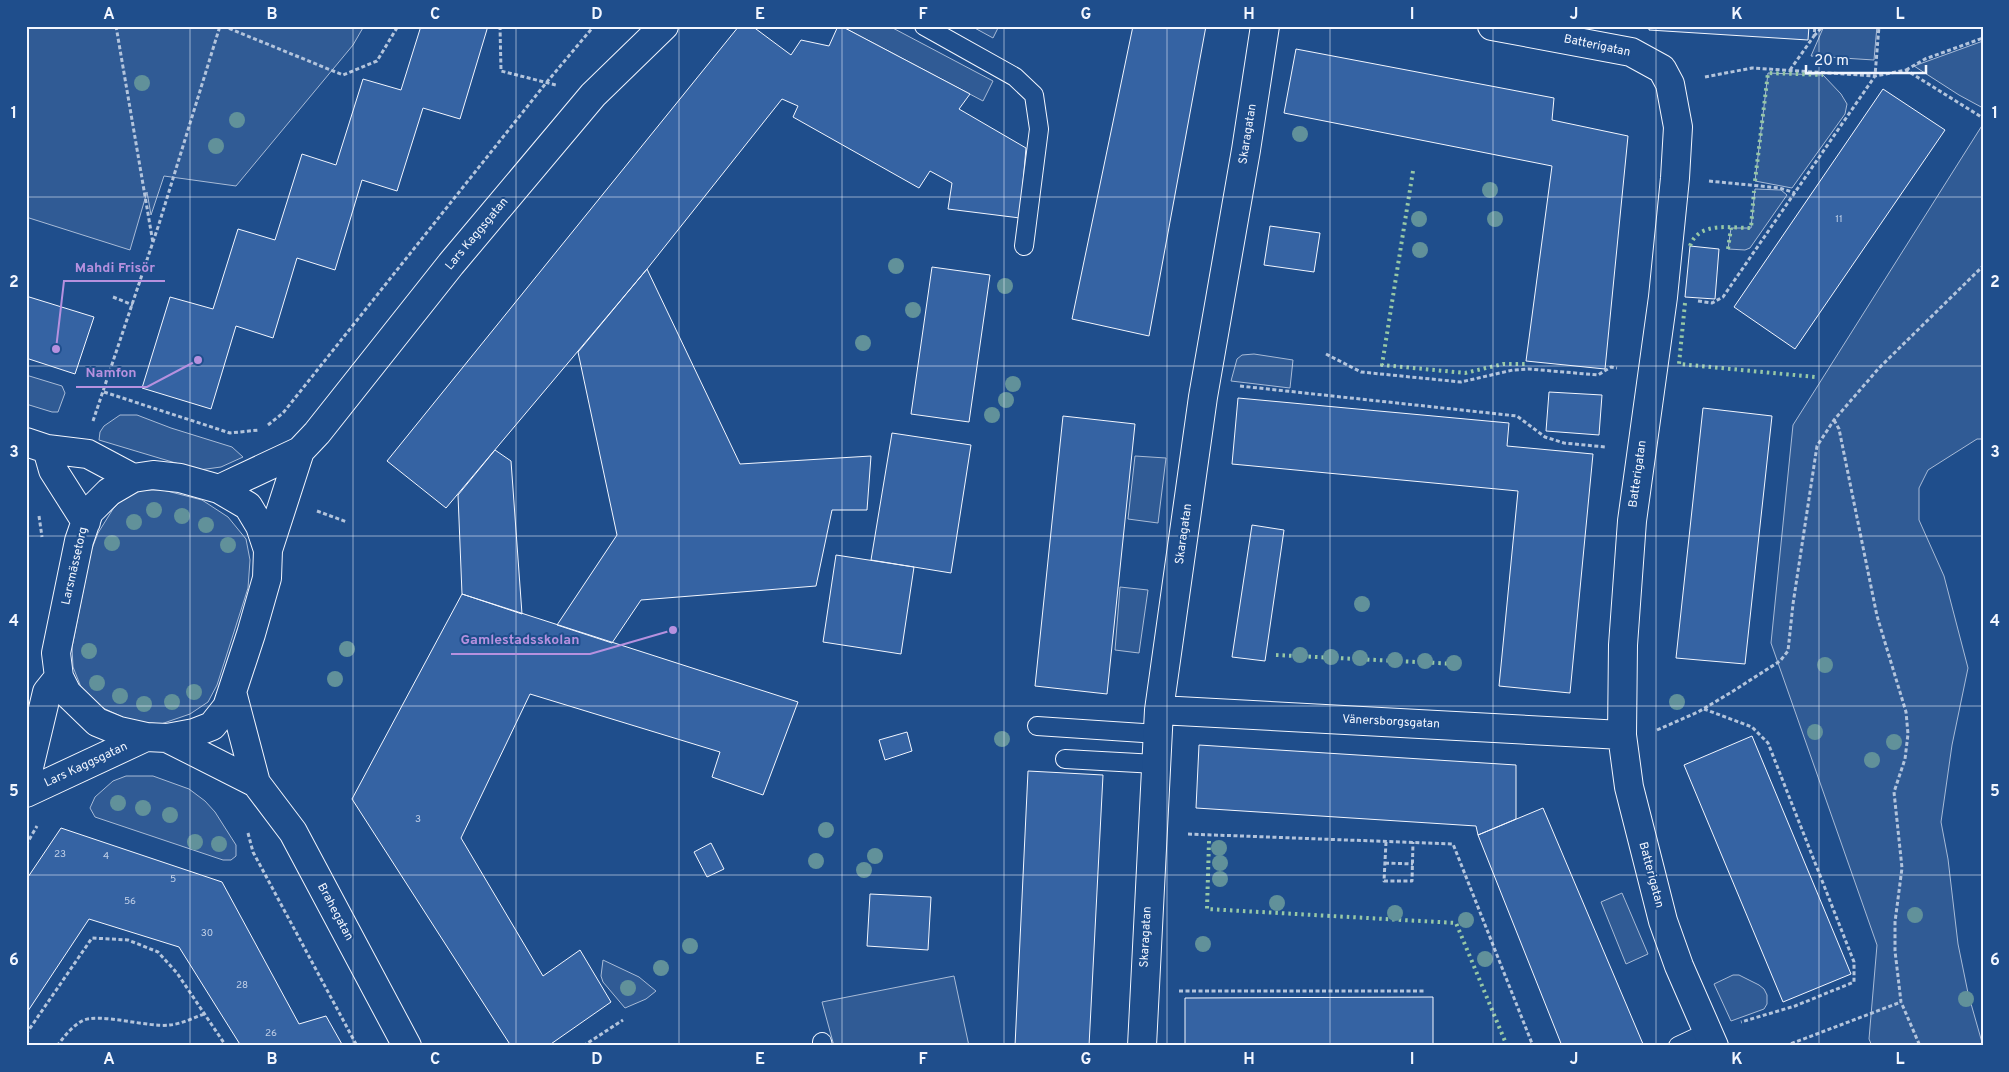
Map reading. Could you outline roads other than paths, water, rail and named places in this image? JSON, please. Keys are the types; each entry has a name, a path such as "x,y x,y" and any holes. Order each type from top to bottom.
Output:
{"street":[{"name":"Lars Kaggsgatan","path":"219,489 300,451 317,433 452,264 593,95 664,26"},
{"name":"Skaragatan","path":"1142,1046 1143,991 1158,722 1205,382 1246,150 1265,26"},
{"name":"Batterigatan","path":"1492,26 1631,52 1662,69 1670,84 1678,127 1675,178 1663,297 1632,520 1623,645 1622,735 1628,787 1663,921 1679,966 1711,1039"},
{"path":"37,445 88,454 133,478"},
{"path":"37,445 86,522"},
{"name":"Lars Kaggsgatan","path":"268,550 300,451"},
{"name":"Larsmässetorg","path":"153,475 180,478 219,489 248,506 260,526 268,550 267,578 227,707 212,726 194,733 156,738 119,731 98,722 67,693 59,677 56,653 79,541 89,512 109,492 133,478 153,475"},
{"name":"Lars Kaggsgatan","path":"26,780 47,692 59,677"},
{"name":"Brahegatan","path":"232,692 256,783 292,832 407,1046"},
{"name":"Vänersborgsgatan","path":"1158,722 1622,735"},
{"name":"Lars Kaggsgatan","path":"26,793 156,738"},
{"name":"Brahegatan","path":"156,738 256,783"}],"lane":[{"path":"924,26 1015,77 1034,95 1039,129 1024,246"},
{"path":"1037,726 1158,722"},
{"path":"1066,759 1156,764"},
{"path":"1678,1046 1711,1039"}],"place":[{"name":"Mahdi Frisör","path":"56,349"},
{"name":"Namfon","path":"198,360"},
{"name":"Gamlestadsskolan","path":"673,630"}]}
